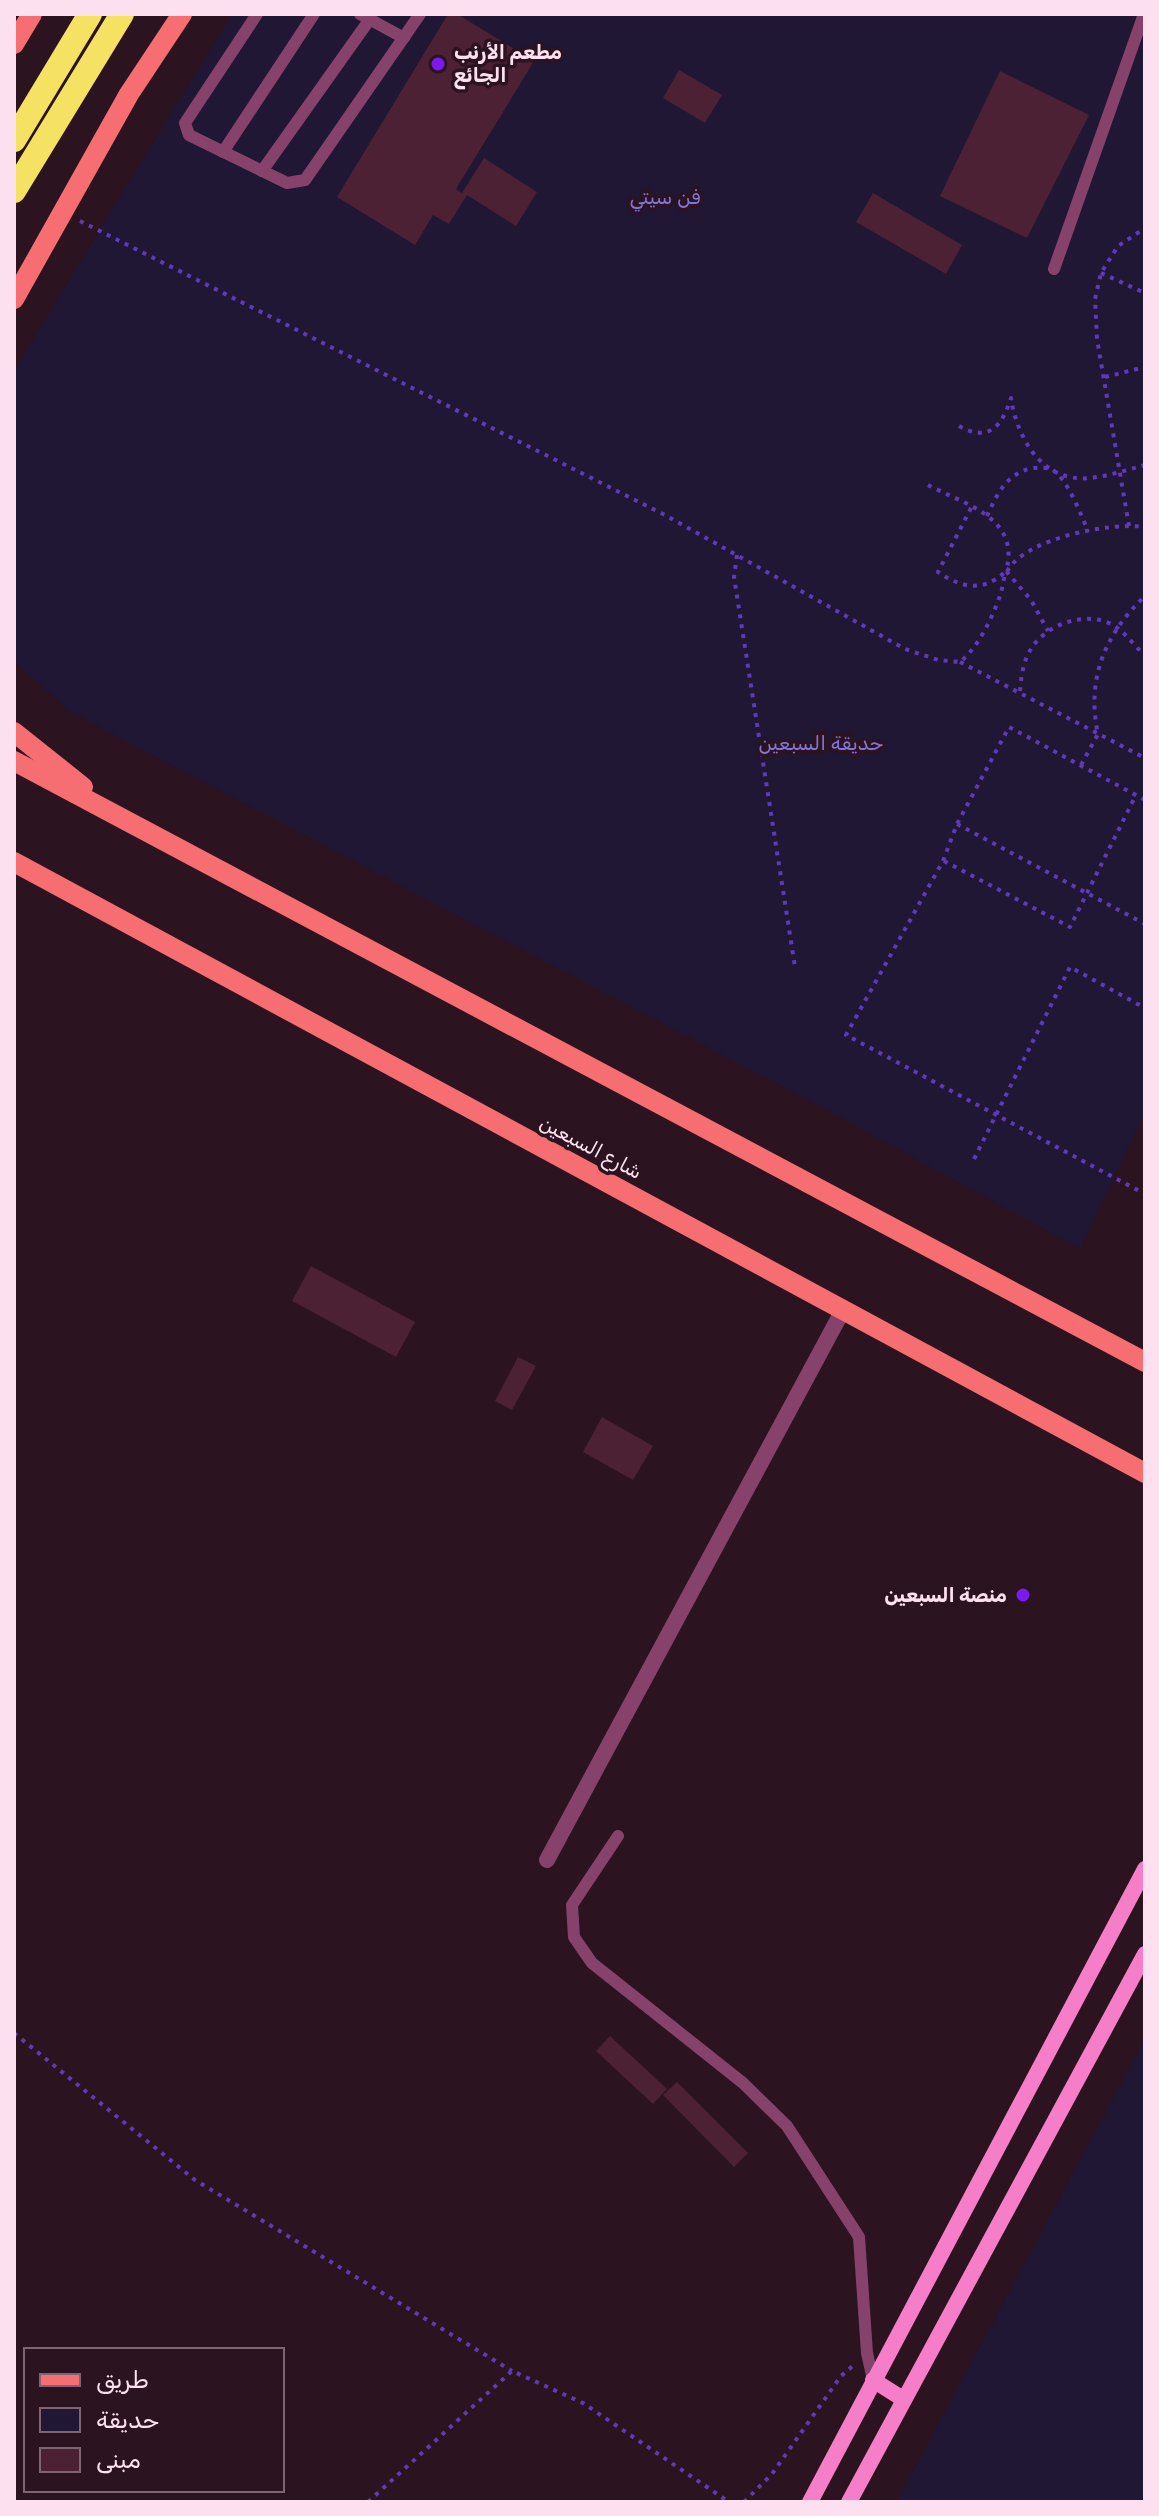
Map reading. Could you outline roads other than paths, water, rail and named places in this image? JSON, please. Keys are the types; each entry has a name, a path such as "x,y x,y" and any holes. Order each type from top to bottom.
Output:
{"highway":[{"path":"14,140 90,14"},
{"path":"14,191 122,14"}],"main road":[{"path":"14,44 32,14"},
{"path":"14,299 129,94 182,14"},
{"path":"14,732 124,820"},
{"path":"14,761 1145,1362"},
{"name":"شارع السبعين","path":"14,862 1145,1473"}],"street":[{"path":"547,1860 843,1310"},
{"path":"810,2502 1145,1869"},
{"path":"849,2502 1145,1954"},
{"path":"873,2380 903,2399"}],"lane":[{"path":"257,14 185,123 189,135 287,183 305,180 404,38 416,15"},
{"path":"223,152 314,14"},
{"path":"1054,269 1144,14"},
{"path":"262,171 365,16 404,38"},
{"path":"618,1836 572,1905 574,1937 592,1963 743,2083 787,2126 859,2237 867,2353 873,2380"}],"place":[{"name":"مطعم الأرنب الجائع","path":"438,64"},
{"name":"منصة السبعين","path":"1023,1595"}],"park label":[{"name":"فن سيتي","path":"665,197"},
{"name":"حديقة السبعين","path":"821,743"}]}
